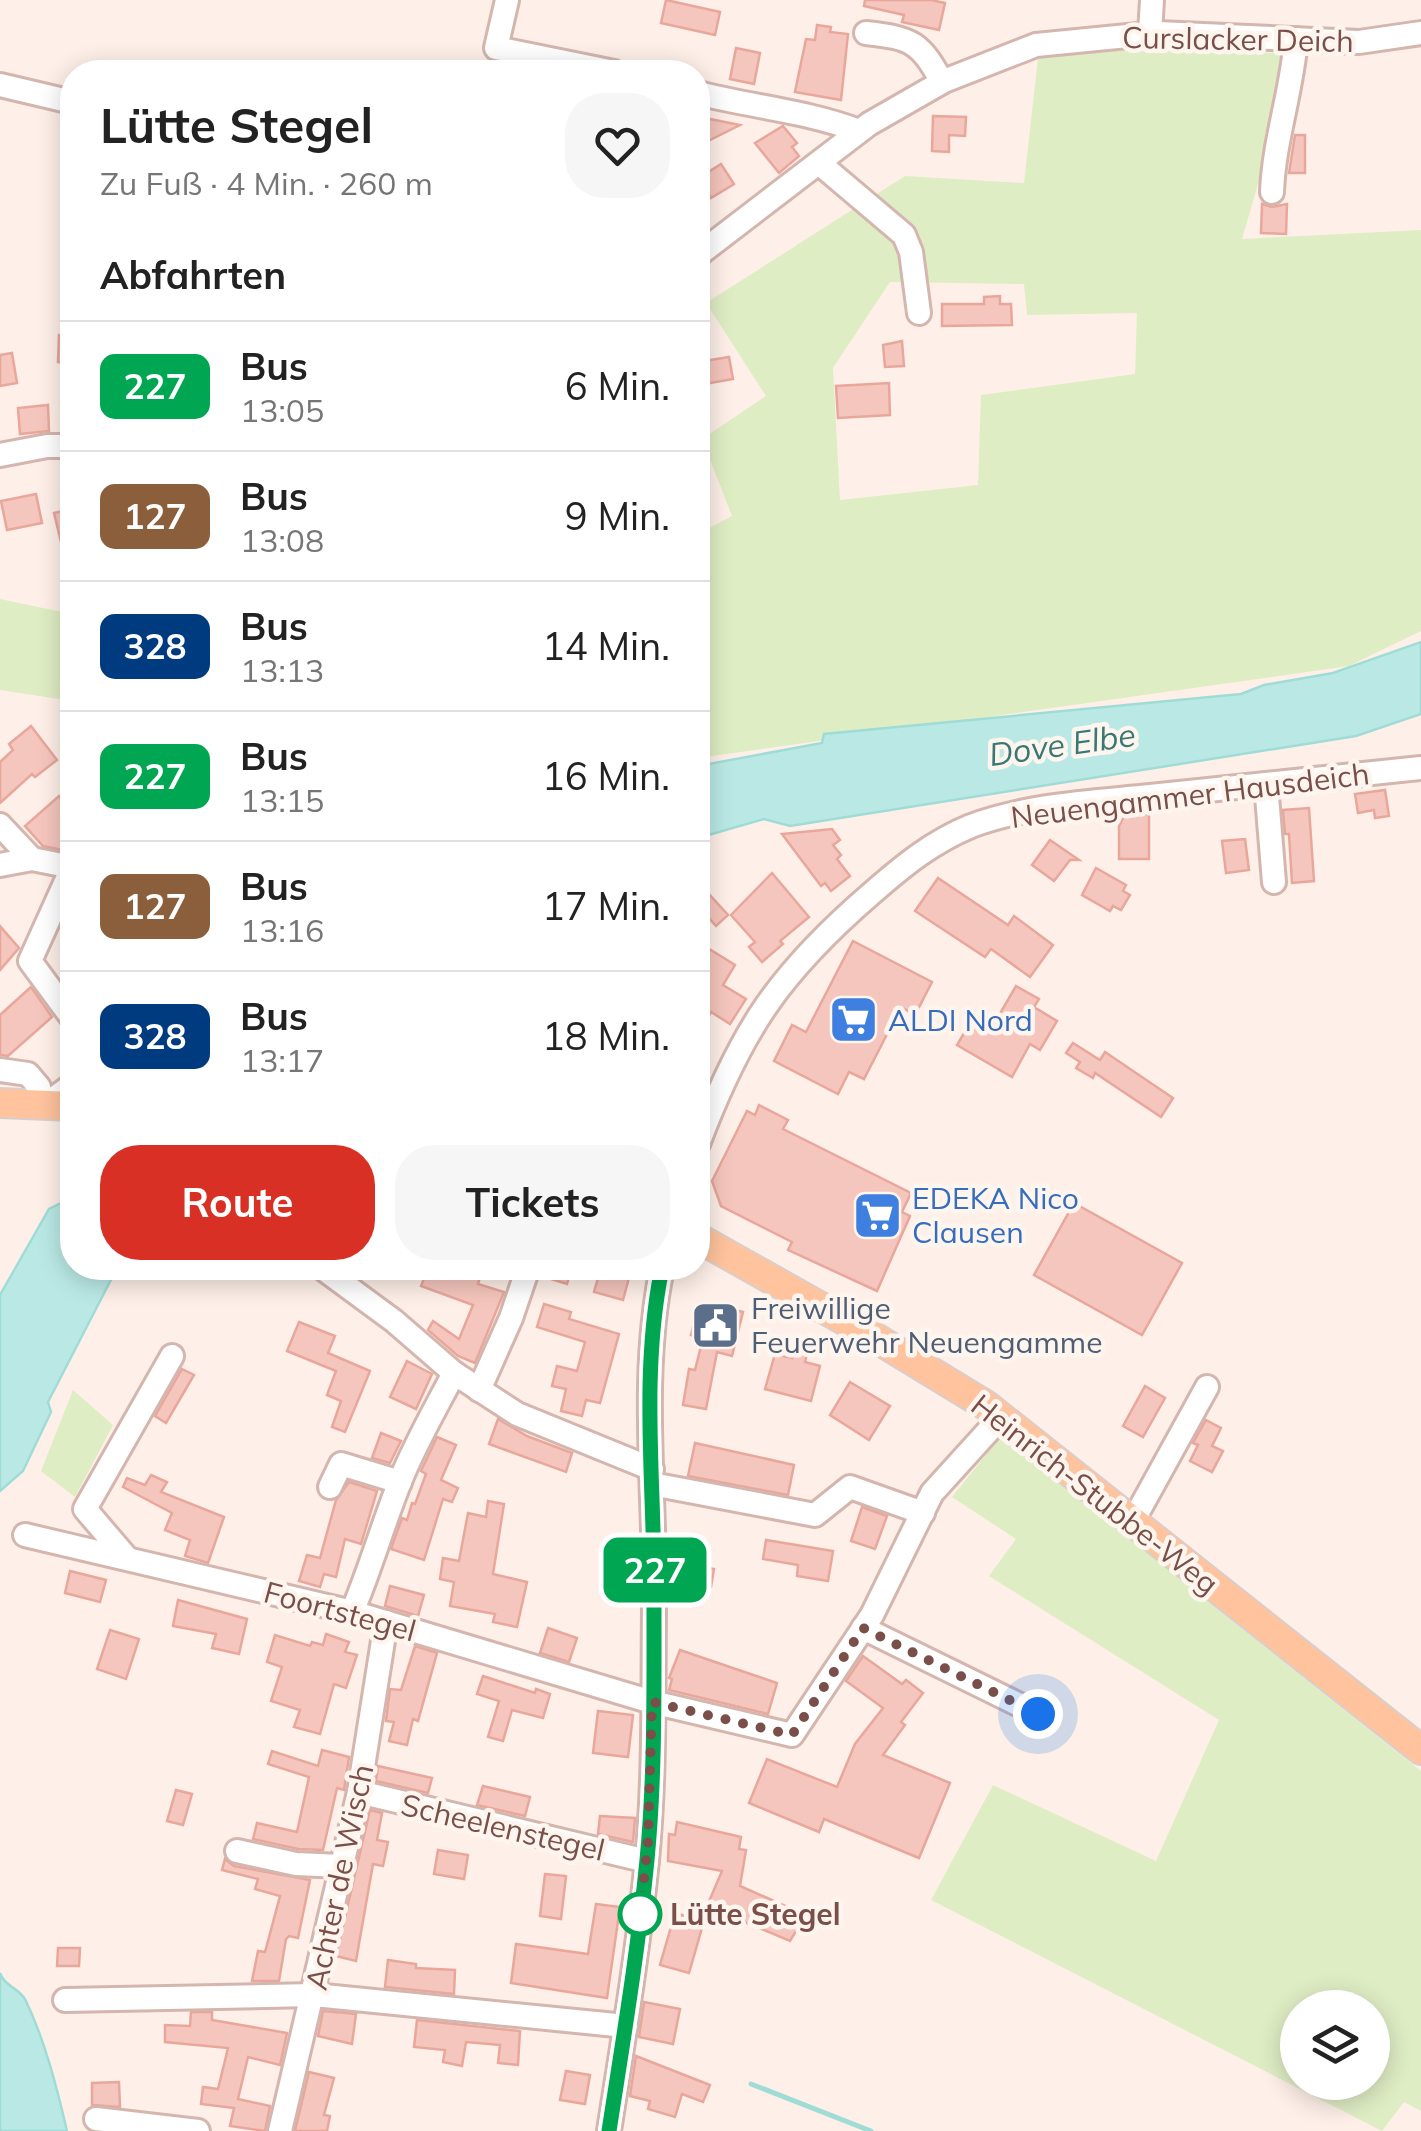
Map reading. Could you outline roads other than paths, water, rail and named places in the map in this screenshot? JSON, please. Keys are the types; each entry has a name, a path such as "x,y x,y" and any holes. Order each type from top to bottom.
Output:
{"main road":[{"path":"0,1102 53,1105"},
{"name":"Heinrich-Stubbe-Weg","path":"710,1245 943,1377 1001,1417 1421,1750"}],"street":[{"path":"506,0 496,48 555,60"},
{"path":"1150,33 1152,0"},
{"name":"Curslacker Deich","path":"710,246 860,131 942,82 1036,44 1150,33 1359,42 1421,32"},
{"path":"866,33 904,37 924,50 942,82"},
{"path":"1272,192 1273,161 1291,87 1296,39"},
{"path":"0,86 60,99"},
{"path":"710,95 820,116 860,131"},
{"path":"819,162 904,236 919,313"},
{"path":"0,455 60,446"},
{"name":"Neuengammer Hausdeich","path":"710,1116 736,1054 787,974 844,917 930,846 976,824 1074,804 1421,768"},
{"path":"1266,784 1274,882"},
{"path":"0,824 32,859"},
{"path":"0,865 32,859 60,865"},
{"path":"60,895 30,962 60,1002"},
{"path":"0,1070 28,1074 53,1105"},
{"path":"338,1280 454,1373 517,1414 652,1477 815,1516 850,1487 923,1514"},
{"path":"479,1390 524,1280"},
{"path":"608,2131 647,1861 655,1536 650,1366 660,1280"},
{"path":"126,1557 85,1508 172,1356"},
{"path":"352,1612 420,1435 454,1373"},
{"path":"1133,1521 1206,1387"},
{"path":"1001,1417 932,1493 863,1628 1038,1714"},
{"path":"330,1487 340,1464 400,1482"},
{"name":"Foortstegel","path":"25,1535 352,1612 652,1702 792,1735 863,1628"},
{"name":"Achter de Wisch","path":"280,2131 359,1792 386,1622"},
{"name":"Scheelenstegel","path":"359,1792 647,1861"},
{"path":"236,1851 296,1864 342,1866"},
{"path":"65,2000 314,1994 626,2026"},
{"path":"96,2119 198,2131"}],"water":[{"name":"Dove Elbe","path":"1421,642 1421,714 1356,736 790,826 764,819 710,835 710,764 822,743 824,734 1241,694 1264,685 1333,673"},
{"path":"60,1204 60,1280 111,1280 48,1402 51,1412 23,1471 0,1491 0,1295 49,1209"},
{"path":"0,1973 23,1997 33,2016 67,2131 0,2131"}],"waterway":[{"path":"751,2084 871,2131"}],"place":[{"name":"ALDI Nord","path":"853,1020"},
{"name":"EDEKA Nico Clausen","path":"877,1215"},
{"name":"Freiwillige Feuerwehr Neuengamme","path":"716,1325"},
{"name":"Lütte Stegel","path":"640,1914"}]}
